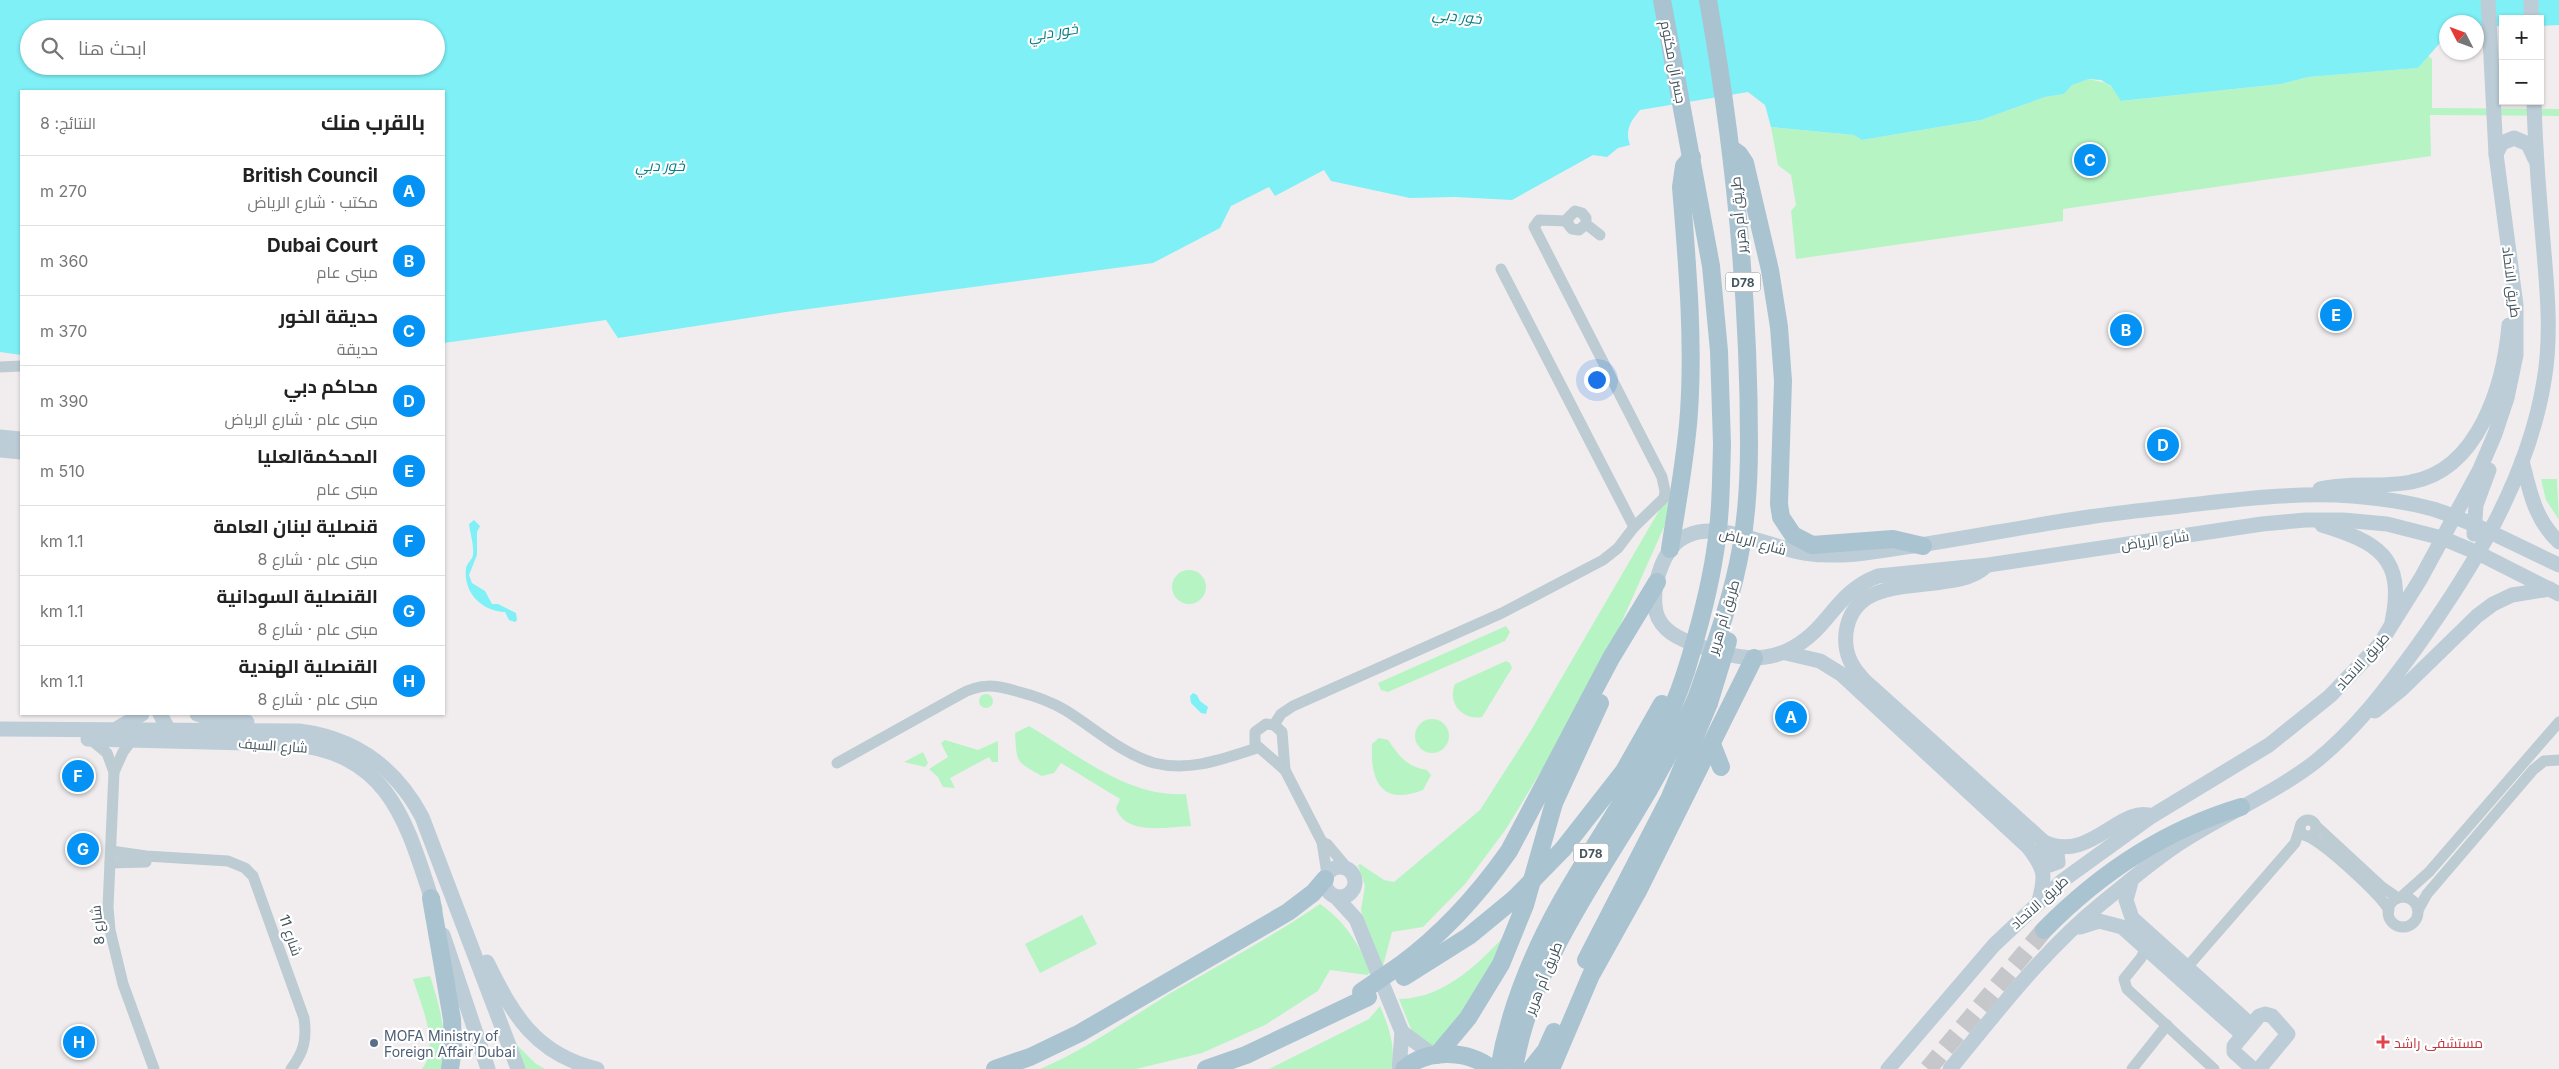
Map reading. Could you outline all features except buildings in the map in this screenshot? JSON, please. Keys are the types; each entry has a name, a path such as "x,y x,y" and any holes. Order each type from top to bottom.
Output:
{"main road":[{"name":"جسر آل مكتوم","path":"1662,0 1686,123"},
{"name":"طريق أم هرير","path":"1499,1069 1561,935 1703,701 1732,631 1730,620 1725,615 1741,548 1748,488 1747,327 1732,149 1708,0"},
{"name":"طريق الاتحاد","path":"1888,1069 1990,949 2039,901 2082,865 2152,816 2269,745 2296,725 2354,673 2386,636 2405,607 2484,460 2507,398 2516,354 2518,328 2496,154 2490,72 2488,0"},
{"path":"2530,0 2531,15"},
{"path":"2353,729 2427,632 2478,553 2503,506 2522,461 2544,381 2548,338 2548,306 2536,159 2534,105"},
{"name":"طريق أم هرير","path":"1514,1069 1519,991 1546,930 1562,900 1634,784 1651,753 1684,676 1705,604 1716,550 1721,495 1722,444 1715,300 1686,123"},
{"path":"2496,154 2502,143 2514,138 2528,144 2536,159"},
{"path":"1732,149 1739,154 1745,163 1775,299 1782,381 1779,504 1786,526 1793,535 1812,545 1893,538 1923,546"},
{"path":"1670,549 1683,474 1689,411 1691,325 1681,187 1684,166 1692,157"},
{"path":"2307,495 2333,486 2414,482 2434,474 2459,455 2470,443 2486,416 2499,378 2508,330 2513,281"},
{"path":"2478,553 2473,525 2479,495 2506,425 2507,398"},
{"path":"0,436 20,439"},
{"path":"0,450 20,452"},
{"path":"2522,461 2535,510 2541,523 2559,542"},
{"name":"شارع الرياض","path":"2554,591 2478,553 2424,532 2387,524 2306,520 1988,565 1878,576 1854,588 1813,634 1786,653 1754,658 1715,652 1674,635 1664,628 1655,608 1657,582 1670,549 1689,534 1700,531 1718,530 1782,548 1820,555 1855,554 1923,546 2090,517 2210,503 2307,495 2391,501 2434,510 2489,532 2559,565"},
{"path":"2424,532 2434,523 2434,510"},
{"path":"2306,520 2357,536 2376,548 2391,564 2395,600 2392,622 2386,636"},
{"path":"2498,564 2494,554 2495,549 2497,545 2506,540"},
{"path":"1988,565 1969,577 1900,586 1871,596 1861,604 1847,627 1847,654 1857,673 2034,843 2043,871 2044,881 2039,901"},
{"path":"1402,971 1454,919 1505,858 1611,658 1657,582"},
{"path":"1950,1069 2003,1005 2072,930 2174,847 2241,806 2289,780 2326,753 2402,688 2477,616 2493,604 2512,595 2554,591"},
{"path":"1786,653 1820,662 1841,674 2034,843 2069,847 2095,838 2136,815 2152,816"},
{"path":"1435,1055 1486,992 1514,936 1554,803 1610,682 1613,670 1611,658"},
{"path":"1551,1069 1591,976 1639,889 1754,658"},
{"path":"1206,1069 1246,1055 1322,1018 1402,971 1469,936 1514,899 1562,850 1614,785 1638,750 1666,698 1684,676"},
{"path":"1531,1069 1546,1050 1577,976 1670,796 1703,701"},
{"name":"شارع السيف","path":"116,729 140,715"},
{"path":"160,715 167,730 179,742"},
{"name":"شارع السيف","path":"200,715 218,720 270,723 333,738 364,751 390,772 405,789 422,817 461,915 518,1069"},
{"name":"شارع السيف","path":"0,729 299,731"},
{"name":"شارع السيف","path":"0,738 297,744 328,752 356,766 380,785 401,813 488,1069"},
{"path":"1712,744 1721,767"},
{"path":"2044,930 2070,904 2099,880 2145,848 2187,826 2241,806"},
{"path":"995,1069 1030,1058 1080,1033 1288,912 1314,894 1326,876 1337,867 1348,869 1354,878 1356,919 1402,1032 1398,1069"},
{"path":"1326,876 1328,891 1356,919"},
{"path":"2131,882 2126,897 2126,906 2137,923 2183,973 2247,1030"},
{"path":"1335,896 1346,896 1354,888"},
{"path":"431,898 452,1019 453,1049 450,1069"},
{"path":"2137,923 2131,922 2116,907 2110,910 2109,913 2115,924 2183,973"},
{"path":"461,915 507,1002 523,1025 560,1056 597,1069"},
{"path":"2072,930 2094,922 2115,924"},
{"path":"2253,1069 2234,1049 2235,1044 2262,1015 2269,1014 2288,1034 2259,1069"},
{"path":"1402,1032 1435,1055"},
{"path":"1404,1069 1415,1062 1435,1055 1468,1056 1492,1069"}],"street":[{"path":"1274,725 1286,710 1502,613 1603,560 1618,548 1634,527 1664,498 1665,484 1534,227 1539,220 1568,221 1570,215 1578,212 1584,215 1586,224 1600,235"},
{"path":"1501,270 1634,527"},
{"path":"0,367 20,366"},
{"path":"837,763 974,687 983,685 999,686 1056,705 1133,754 1153,762 1173,766 1199,765 1257,748"},
{"path":"2559,722 2428,872 2392,903 2389,915 2394,924 2404,926 2415,920 2427,894 2533,770 2544,761 2559,760"},
{"path":"1285,770 1257,748 1254,737 1258,728 1266,724 1274,725 1282,732 1285,770 1322,842 1326,876"},
{"name":"شارع 8","path":"90,739 108,753 114,772 108,916 124,984 154,1069"},
{"name":"شارع 8","path":"114,772 123,752 132,740"},
{"path":"2183,973 2295,843 2304,834 2316,832 2316,826 2382,887 2400,898 2414,902 2418,910"},
{"path":"2304,834 2321,845 2368,886 2389,910"},
{"path":"1322,842 1327,844 1348,869"},
{"name":"شارع 11","path":"111,851 134,855 237,863 253,876 258,885 304,1018 306,1040 303,1050 292,1069"},
{"name":"شارع 11","path":"110,863 190,859"},
{"path":"2146,948 2141,958 2127,975 2124,983 2131,993 2214,1069"},
{"path":"2132,1069 2167,1025"}],"green space":[{"path":"2428,56 2432,59 2432,108 2559,109 2559,116 2430,115 2431,156 2063,209 2063,221 1796,259 1791,211 1796,205 1791,175 1778,165 1771,127 1854,135 1862,140 1981,120 2045,97 2064,94 2072,85 2089,79 2106,83 2115,90 2122,101 2281,84 2308,77 2418,68"},
{"path":"2541,479 2557,479 2559,520 2546,500"},
{"path":"1667,497 1671,499 1664,527 1614,639 1567,728 1506,829 1465,884 1423,927 1392,932 1383,966 1366,930 1361,910 1365,886 1358,865 1360,864 1384,880 1394,882 1480,810 1530,732"},
{"path":"1189,570 1201,575 1206,587 1201,599 1189,604 1177,599 1172,587 1177,575"},
{"path":"1506,626 1510,632 1505,641 1388,692 1381,690 1378,683"},
{"path":"1506,661 1510,663 1512,668 1482,717 1468,716 1458,709 1453,697 1455,684"},
{"path":"983,694 989,694 993,701 989,708 983,708 979,704 979,698"},
{"path":"1432,719 1444,724 1449,736 1444,748 1432,753 1420,748 1415,736 1420,724"},
{"path":"1029,726 1084,761 1123,782 1165,793 1186,794 1191,826 1148,828 1128,823 1121,817 1116,808 1120,799 1061,763 1054,773 1042,776 1022,764 1017,756 1015,733"},
{"path":"1379,738 1388,740 1400,756 1409,763 1420,769 1427,770 1431,775 1423,790 1397,795 1381,787 1376,779 1372,758 1372,744"},
{"path":"945,740 978,750 998,741 998,762 992,762 989,757 950,778 955,788 943,787 938,777 929,769 948,757 941,743"},
{"path":"923,752 928,763 925,767 904,762"},
{"path":"1320,904 1344,926 1372,972 1367,975 1330,970 1318,991 1265,1025 1202,1053 1136,1069 1040,1069 1090,1044 1169,994 1265,939"},
{"path":"1082,915 1097,944 1040,973 1025,944"},
{"path":"1512,928 1486,988 1433,1050 1415,1039 1399,999 1416,997 1448,985 1475,965"},
{"path":"430,976 444,1033 443,1069 422,1069 427,1059 429,1037 424,1013 413,979"},
{"path":"1380,1006 1389,1029 1392,1044 1391,1069 1269,1069 1369,1019"},
{"path":"514,1042 535,1063 545,1069 526,1069"}],"water":[{"name":"خور دبي","path":"0,0 2559,0 2559,25 2544,26 2544,15 2499,15 2499,26 2484,26 2484,15 2439,15 2439,44 2418,68 2308,77 2281,84 2121,101 2111,86 2101,80 2089,79 2072,85 2064,94 2045,97 1981,120 1862,140 1854,135 1771,127 1765,105 1748,92 1640,110 1629,126 1630,145 1618,148 1607,157 1593,155 1512,200 1455,197 1410,198 1331,181 1324,170 1275,196 1269,187 1231,206 1220,228 1153,263 786,312 618,338 606,320 445,343 445,90 20,90 20,355 0,352"},
{"path":"474,520 480,526 477,532 477,555 469,575 472,583 485,591 492,604 498,604 516,613 517,620 515,622 509,620 505,612 497,611 482,604 471,593 466,577 466,568 473,551 469,524"},
{"path":"1193,693 1208,707 1206,714 1201,713 1191,703 1190,696"}],"tunnel":[{"path":"1928,1069 2044,930"}],"place":[{"name":"حديقة الخور","path":"2090,160"},
{"name":"المحكمةالعليا","path":"2336,315"},
{"name":"Dubai Court","path":"2126,330"},
{"name":"محاكم دبي","path":"2163,445"},
{"name":"British Council","path":"1791,717"},
{"name":"قنصلية لبنان العامة","path":"78,776"},
{"name":"القنصلية السودانية","path":"83,849"},
{"name":"القنصلية الهندية","path":"79,1042"},
{"name":"مستشفى راشد","path":"2383,1042"},
{"name":"MOFA Ministry of Foreign Affair Dubai","path":"374,1043"}]}
